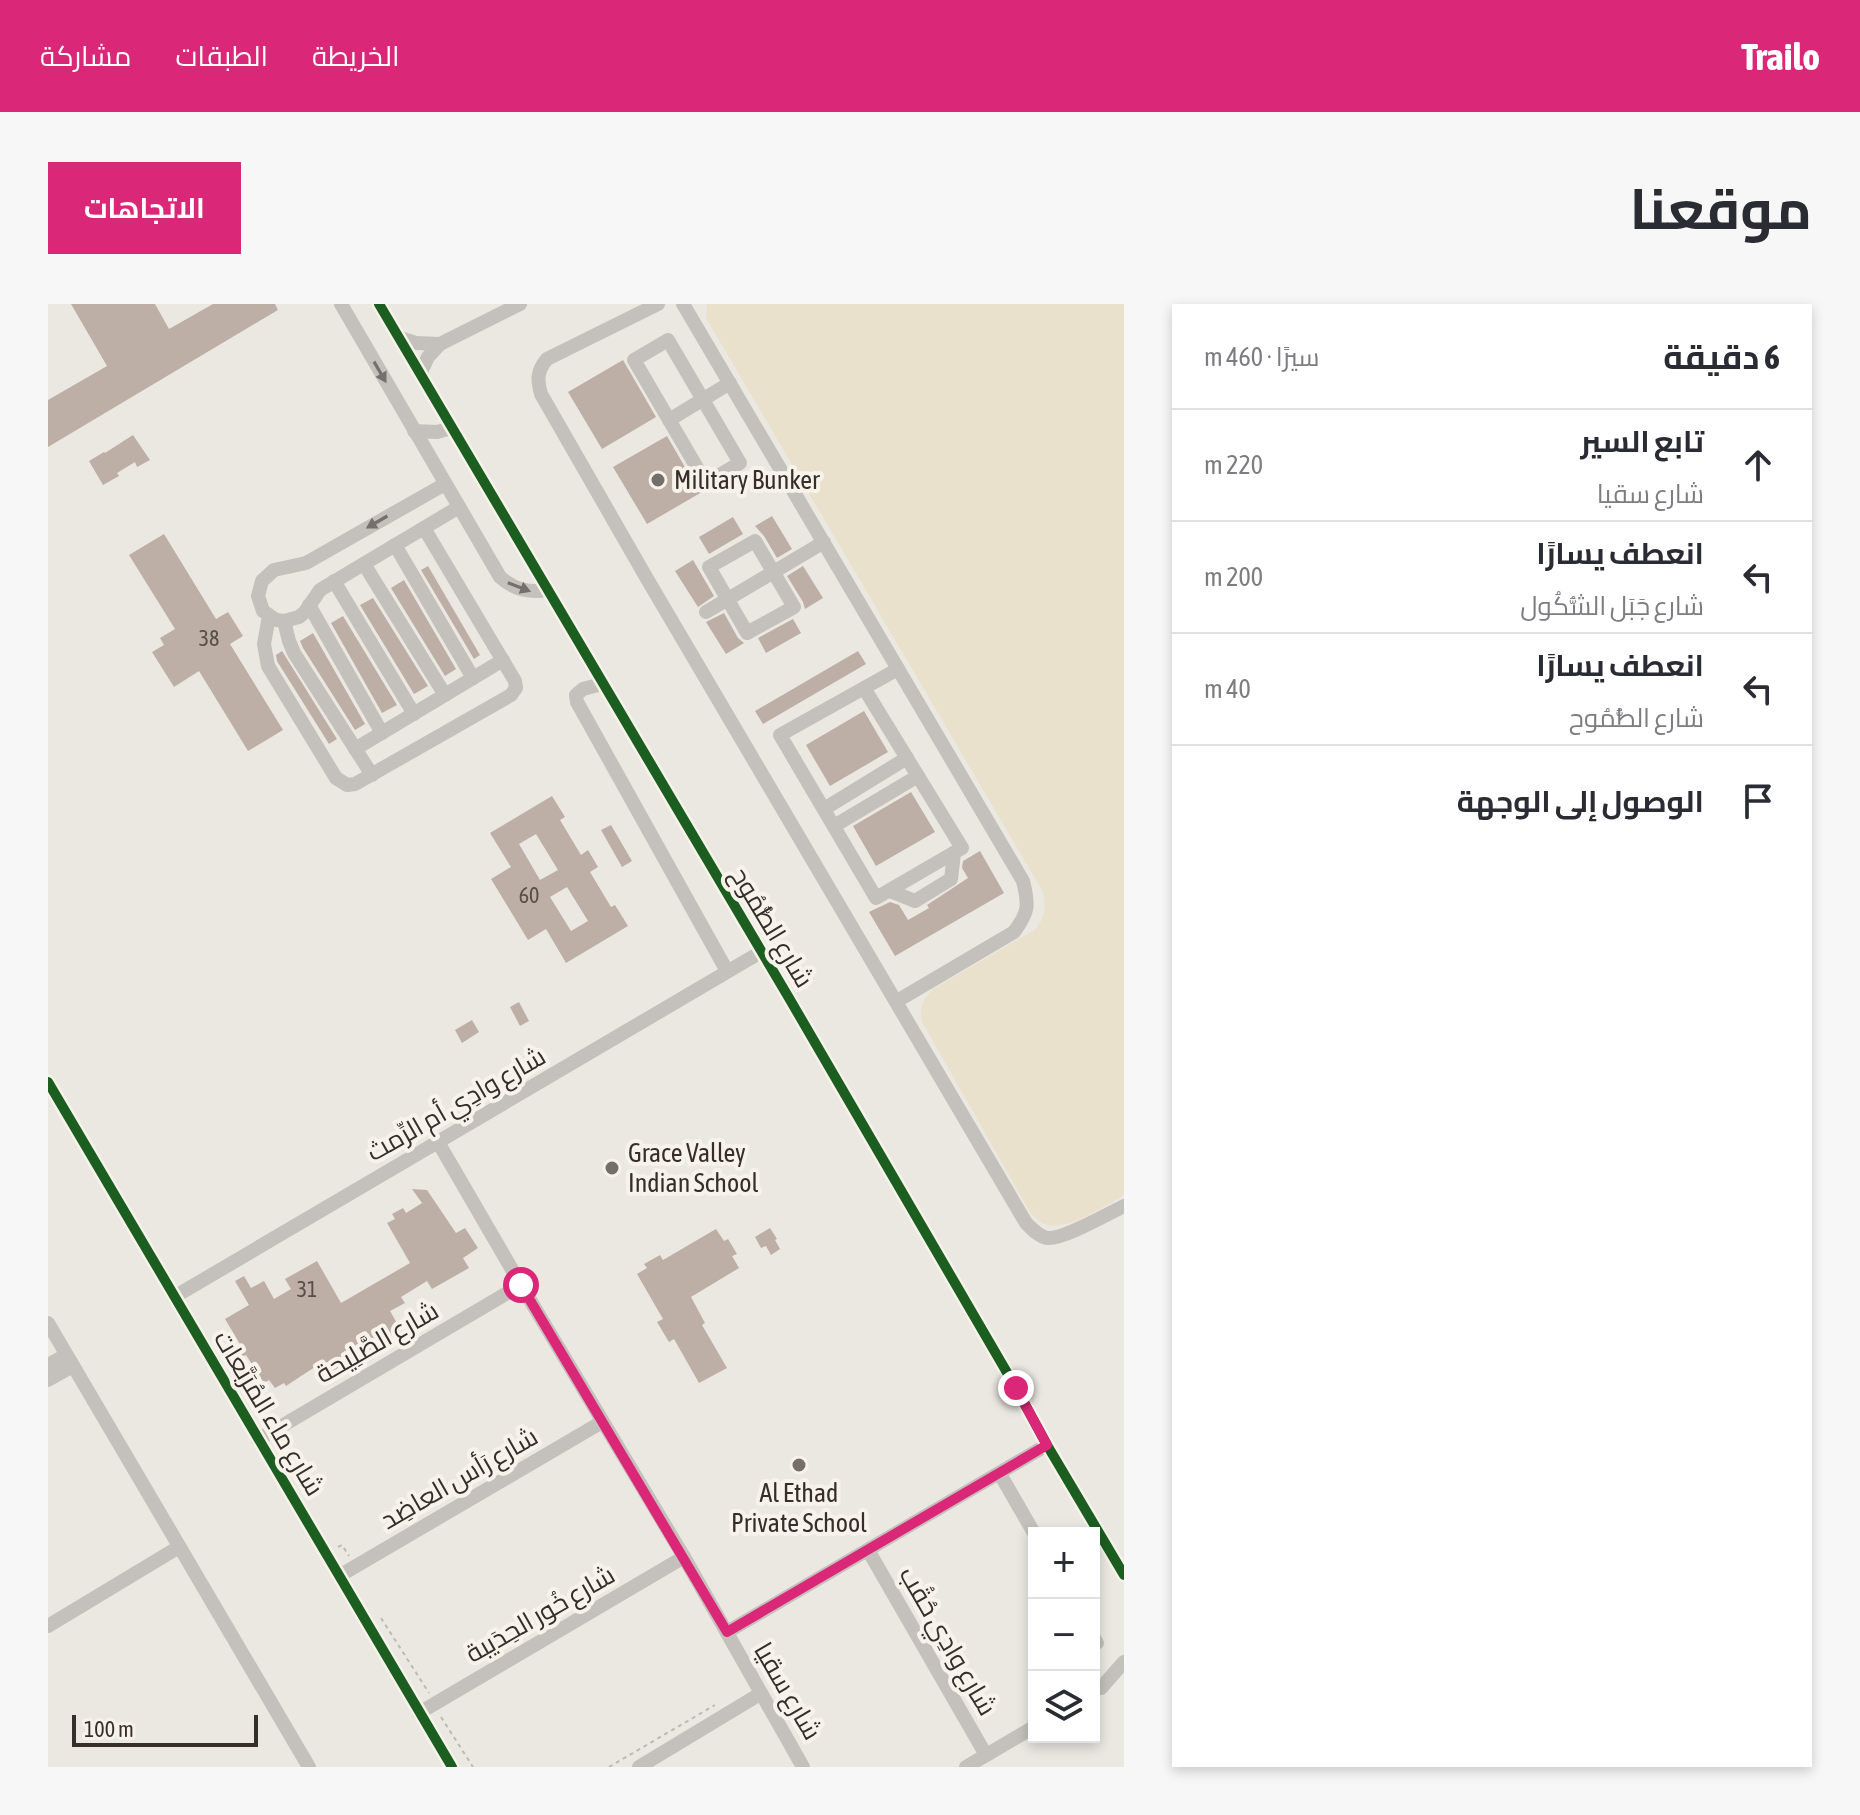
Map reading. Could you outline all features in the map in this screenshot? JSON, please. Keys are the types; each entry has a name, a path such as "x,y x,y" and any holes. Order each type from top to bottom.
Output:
{"street":[{"path":"341,304 500,577 522,591 548,590"},
{"name":"شارع الطُّمُوح","path":"379,304 1124,1575"},
{"path":"420,374 428,357 440,344 520,304"},
{"path":"658,304 547,359 540,368 537,380 541,394 1026,1223 1038,1235 1049,1238 1062,1236 1124,1206"},
{"path":"683,304 1023,881 1028,903 1025,918 1014,932 897,1001"},
{"path":"400,338 416,343 440,344"},
{"path":"668,340 703,400 740,463 706,483 634,360 668,340"},
{"path":"669,420 730,383"},
{"path":"414,431 437,432 452,428"},
{"path":"445,484 306,563 274,570 259,588 259,604 269,616 284,621 299,617 320,590 459,507"},
{"path":"269,616 264,644 268,666 336,778 343,784 351,785 372,775 513,694 516,688 503,660 424,528"},
{"path":"755,541 773,572 794,607 747,633 709,567 755,541"},
{"path":"706,612 824,542"},
{"path":"395,545 473,678"},
{"path":"364,564 445,695"},
{"path":"334,581 414,714"},
{"path":"309,605 382,733"},
{"path":"284,621 294,653 372,775"},
{"path":"355,749 503,660"},
{"path":"864,688 962,848 876,898 780,735 864,688 898,669"},
{"path":"602,684 583,689 576,695 577,702 727,971"},
{"path":"824,809 907,758"},
{"path":"834,826 918,776"},
{"path":"890,891 915,901 951,879 954,853"},
{"name":"شارع وادِي أم الرِّمث","path":"174,1297 761,952"},
{"name":"شارع ماء المُرَبَّعات","path":"48,1082 452,1767"},
{"name":"شارع سقيا","path":"438,1142 684,1557 803,1767"},
{"name":"شارع الصَّلِيحة","path":"258,1440 521,1285"},
{"path":"48,1323 309,1767"},
{"path":"48,1365 70,1360"},
{"path":"48,1380 70,1360"},
{"name":"شارع رَأس العاضِد","path":"339,1576 602,1422"},
{"path":"727,1632 1047,1445"},
{"path":"1000,1474 1031,1527"},
{"path":"48,1626 179,1547"},
{"name":"شارع وادِي حُقُب","path":"868,1550 986,1755"},
{"name":"شارع خُور الحِدَيبة","path":"419,1713 684,1557"},
{"path":"1100,1687 1124,1662"},
{"path":"1100,1689 1124,1681"},
{"path":"639,1767 760,1694"},
{"path":"966,1767 1028,1730"}],"path":[{"path":"375,1609 473,1767"}],"sand":[{"path":"707,304 1124,304 1124,1195 1076,1221 1047,1225 1031,1214 921,1017 922,1004 933,989 1036,929 1044,912 1043,892 706,318"}],"building":[{"path":"71,304 155,304 169,329 213,304 275,304 278,310 48,447 48,400 107,366"},
{"name":"Military Bunker","path":"623,360 656,417 602,449 568,392"},
{"path":"133,435 150,460 137,467 135,462 103,485 89,461"},
{"name":"Military Bunker","path":"667,436 702,492 647,524 613,467"},
{"path":"772,516 792,549 777,558 755,526"},
{"path":"733,517 743,534 709,554 699,537"},
{"path":"164,534 216,619 228,612 243,636 230,644 283,730 248,751 199,671 174,687 152,652 164,645 160,638 175,629 129,555"},
{"path":"693,560 714,596 698,607 675,571"},
{"path":"428,566 480,655 474,659 421,570"},
{"path":"803,566 823,598 805,609 787,576"},
{"path":"404,580 456,669 445,676 391,588"},
{"path":"373,598 428,686 414,694 360,605"},
{"path":"724,613 744,643 726,654 706,622"},
{"path":"343,616 397,705 382,713 331,623"},
{"path":"793,619 801,633 766,653 758,638"},
{"path":"313,633 365,724 355,730 303,648 300,641"},
{"path":"282,651 337,739 329,744 277,661 276,655"},
{"path":"858,651 866,664 763,724 755,711"},
{"path":"864,711 888,752 830,786 806,745"},
{"path":"911,792 935,832 876,866 853,826"},
{"path":"552,796 565,817 560,820 581,855 588,850 598,867 590,872 611,907 615,905 628,926 566,963 546,929 528,940 491,879 511,867 490,833","holes":["536,834 558,870 540,880 519,844","567,887 588,921 571,931 550,897"]},
{"path":"611,825 632,861 622,867 601,830"},
{"path":"980,851 1004,893 895,956 869,912 890,902 899,905 908,920 968,878 962,868 963,861"},
{"path":"519,1002 529,1021 520,1026 510,1007"},
{"path":"472,1020 479,1032 462,1043 455,1030"},
{"path":"412,1189 427,1190 456,1233 465,1228 478,1248 463,1258 469,1268 432,1289 427,1281 401,1297 405,1303 390,1311 402,1332 369,1351 374,1359 365,1364 360,1356 328,1374 321,1363 286,1386 284,1383 275,1388 269,1380 264,1383 246,1355 237,1358 232,1349 240,1344 225,1319 249,1305 235,1281 244,1276 251,1288 264,1281 274,1299 291,1289 285,1279 317,1261 341,1303 410,1263 387,1223 395,1219 392,1214 403,1208 406,1213 422,1203"},
{"path":"770,1228 780,1249 771,1255 766,1246 761,1248 755,1237"},
{"path":"716,1229 724,1241 728,1239 737,1254 732,1256 739,1268 691,1297 705,1323 702,1325 727,1368 699,1383 674,1339 669,1342 657,1322 663,1319 637,1274 647,1268 644,1264 660,1255 663,1260"}],"cycle path":[{"path":"379,304 789,998 1124,1575"},
{"path":"48,1082 452,1767"}],"place":[{"name":"Military Bunker","path":"658,480"},
{"name":"Grace Valley Indian School","path":"612,1168"},
{"name":"Al Ethad Private School","path":"799,1465"}],"route":[{"path":"521,1285 727,1632 1047,1445 1016,1388"}]}
